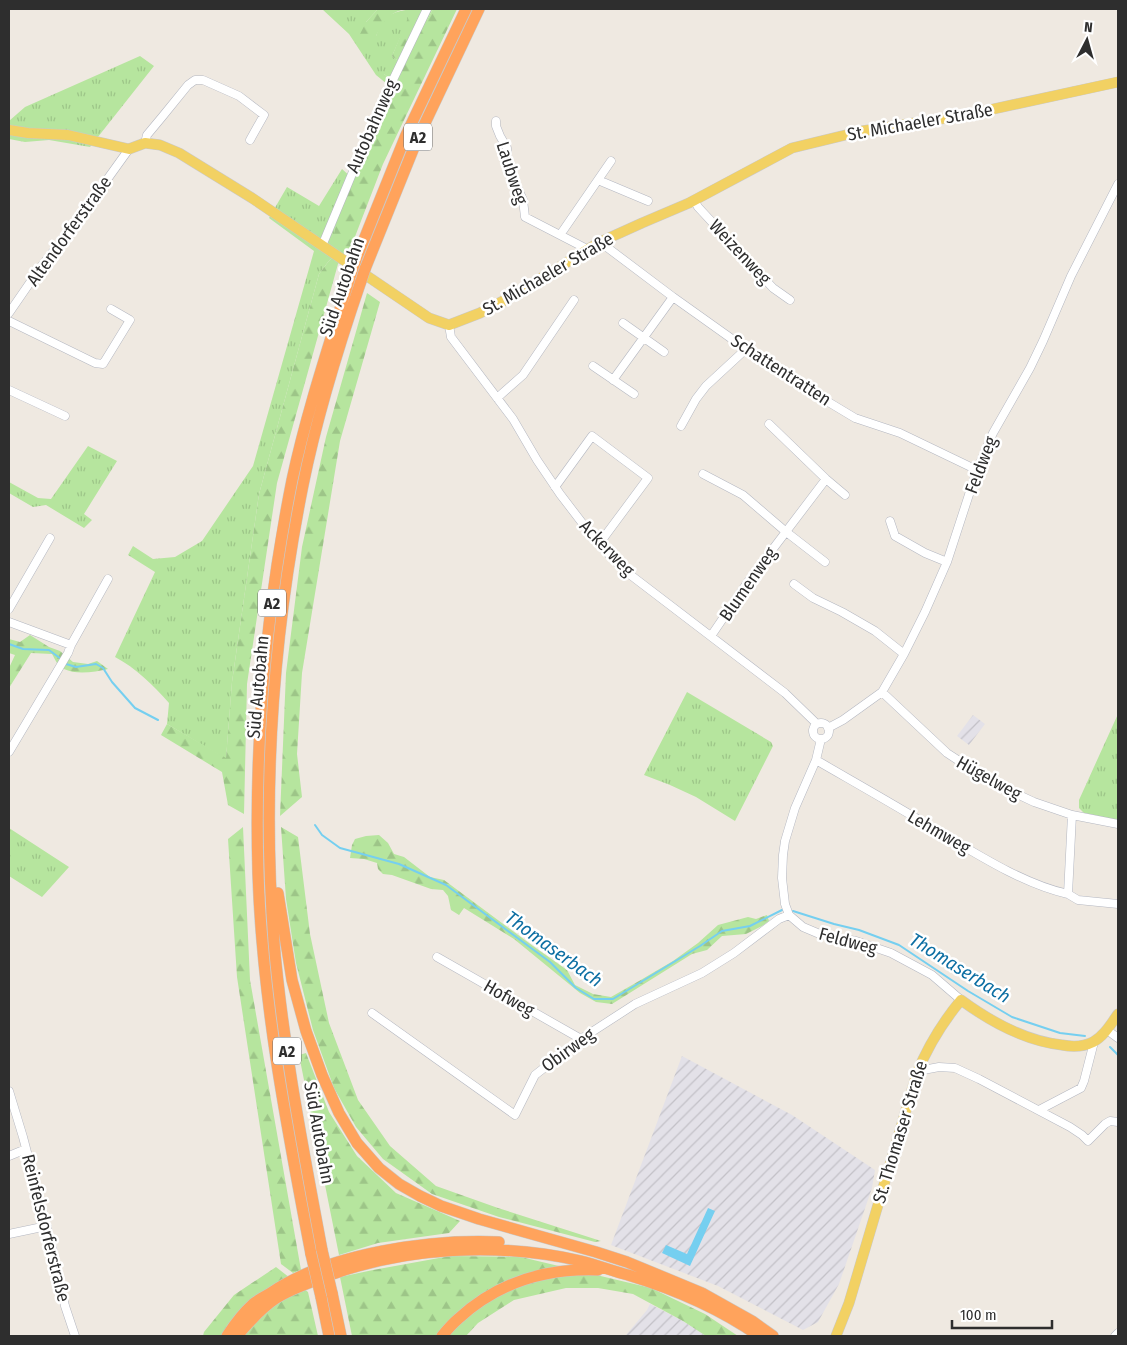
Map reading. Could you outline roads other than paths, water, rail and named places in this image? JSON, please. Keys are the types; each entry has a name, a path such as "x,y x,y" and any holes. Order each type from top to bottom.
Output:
{"highway":[{"name":"Süd Autobahn","path":"317,1252 282,1017 274,941 269,776 277,656 289,561 304,483 327,388 343,334 356,277 355,262 406,135 466,9"},
{"name":"Süd Autobahn","path":"329,1336 326,1295 289,1144 270,1016 262,941 258,873 258,776 265,655 278,559 293,478 316,385 356,277 365,269 417,140 479,9"},
{"path":"270,850 277,872 279,898 292,980 306,1031 322,1076 339,1113 357,1143 379,1168 399,1184 441,1206 627,1262 702,1293 752,1320 773,1336"},
{"path":"227,1336 234,1325 254,1304 282,1286 304,1275 341,1262 389,1250 433,1243 498,1242 572,1251 655,1273"},
{"path":"237,1336 253,1318 275,1299 304,1285 346,1269 386,1258 440,1251 492,1249 533,1253 581,1261 656,1284 694,1299 746,1327 758,1336"},
{"path":"442,1336 457,1319 480,1301 512,1284 533,1276 554,1272 578,1269 612,1271"},
{"name":"Süd Autobahn","path":"326,1295 341,1336"}],"main road":[{"name":"St. Michaeler Straße","path":"449,325 480,313 507,299 600,242 694,200 792,148 862,131 966,114 1118,82"},
{"path":"9,130 68,135 129,149 145,144 160,146 179,154 252,198 429,318 449,325"},
{"path":"961,1000 989,1019 1030,1039 1047,1044 1073,1047 1085,1046 1094,1042 1107,1030 1118,1014"},
{"name":"St. Thomaser Straße","path":"836,1335 848,1303 918,1071 932,1039 950,1012 961,1000"}],"street":[{"name":"Autobahnweg","path":"322,246 379,108 428,9"},
{"path":"145,144 148,135 162,116 188,85 195,80 203,80 239,96 264,115 250,140"},
{"name":"Laubweg","path":"496,120 496,126 507,148 507,163 523,200 525,217 587,249"},
{"name":"Altendorferstraße","path":"9,313 40,268 78,220 129,149"},
{"path":"560,235 612,161"},
{"path":"598,180 648,201"},
{"name":"Feldweg","path":"828,728 843,720 882,692 904,654 947,562 977,470 993,432 1030,368 1071,276 1118,184"},
{"name":"Weizenweg","path":"694,200 698,207 760,275 773,288 790,300"},
{"name":"Schattentratten","path":"600,242 746,349 805,388 855,418 900,434 977,470"},
{"path":"613,380 673,296"},
{"path":"497,398 523,375 574,300"},
{"path":"9,321 94,363 103,364 130,320 111,309"},
{"path":"623,323 664,352"},
{"name":"Ackerweg","path":"449,325 451,337 513,419 555,487 599,544 624,570 785,693 817,724"},
{"path":"681,426 696,399 706,386 746,349"},
{"path":"593,366 634,394"},
{"path":"9,390 65,416"},
{"path":"769,424 845,495"},
{"path":"555,487 592,436 648,478 599,544"},
{"name":"Blumenweg","path":"704,474 743,495 825,562"},
{"name":"Blumenweg","path":"711,636 747,583 826,479"},
{"path":"890,522 895,536 925,553 947,562"},
{"path":"9,609 50,538"},
{"path":"9,752 68,653 108,579"},
{"path":"794,584 813,598 842,612 874,632 904,654"},
{"path":"9,622 71,645"},
{"name":"Hügelweg","path":"882,692 946,753 993,783 1034,802 1072,815 1118,824"},
{"path":"789,915 785,904 782,878 785,841 795,808 816,760 821,739 828,735 828,728 824,723 817,724 814,727 813,733 821,739"},
{"name":"Lehmweg","path":"816,760 1022,878 1053,891 1068,894 1078,900 1118,904"},
{"path":"1068,894 1072,815"},
{"name":"Feldweg","path":"789,915 803,927 822,935 856,941 892,953 932,976 961,1000"},
{"name":"Obirweg","path":"372,1013 515,1114 535,1075 581,1040 635,1004 702,973 734,953 779,919 789,915"},
{"name":"Hofweg","path":"437,957 581,1040"},
{"path":"1107,1030 1118,1038"},
{"path":"1039,1110 1081,1088 1094,1042"},
{"path":"918,1071 939,1067 955,1068 1070,1127 1088,1141 1105,1124 1110,1121 1118,1122"},
{"name":"Reinfelsdorferstraße","path":"9,1092 47,1226 65,1306 75,1336"},
{"path":"9,1156 26,1149"},
{"path":"9,1234 47,1226"},
{"path":"1115,1336 1118,1333"}],"water":[{"path":"708,1208 715,1211 690,1266 662,1253 666,1245 687,1254"}],"waterway":[{"name":"Thomaserbach","path":"9,644 23,649 49,650 61,659"},
{"name":"Thomaserbach","path":"66,664 76,667 96,664 103,668 112,682 135,708 158,720"},
{"name":"Thomaserbach","path":"315,825 322,835 340,848 399,864 446,885 550,962 576,988 594,999 613,999 722,931 750,926 782,910"},
{"name":"Thomaserbach","path":"793,911 859,930 899,945 968,991 1012,1017 1060,1033 1085,1036"},
{"name":"Thomaserbach","path":"1110,1047 1118,1055"}]}
